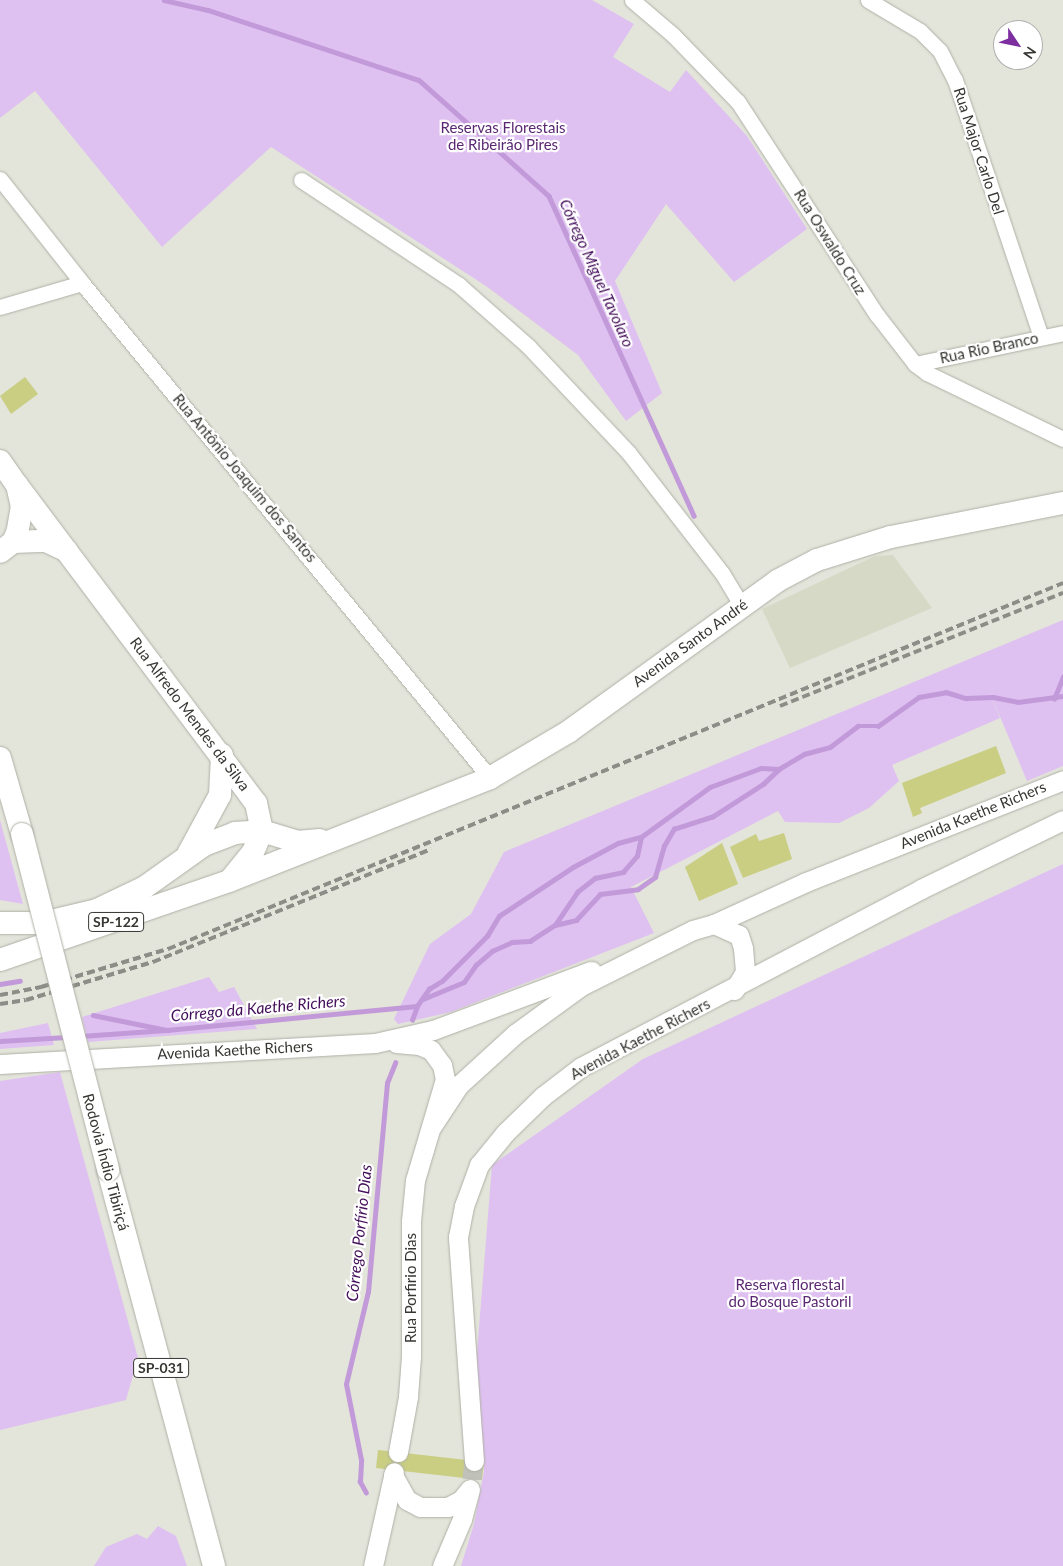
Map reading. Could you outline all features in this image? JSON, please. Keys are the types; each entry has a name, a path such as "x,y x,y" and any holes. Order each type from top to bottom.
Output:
{"highway":[{"name":"Rua Alfredo Mendes da Silva","path":"0,461 222,754 256,803 262,831"},
{"path":"5,550 22,516 17,485"},
{"name":"Avenida Santo André","path":"229,881 490,778 568,732 777,581 809,564 854,547 1063,503"},
{"name":"Rua Alfredo Mendes da Silva","path":"5,550 46,541 70,552"},
{"path":"185,859 220,795 222,754"},
{"name":"Rodovia Índio Tibiriçá","path":"0,758 22,834 108,1170 214,1566"},
{"name":"Avenida Santo André","path":"262,831 297,842 338,837"},
{"path":"229,881 253,852 262,831"},
{"name":"SP-122","path":"0,923 43,923 97,910 145,887 185,859 219,839 235,833 262,831"},
{"path":"219,839 230,842 238,857 229,881"},
{"name":"SP-122","path":"1,960 229,881"}],"main road":[{"name":"Avenida Kaethe Richers","path":"0,1064 375,1043 433,1030 714,924 806,882 1063,780"},
{"name":"Avenida Kaethe Richers","path":"442,1566 462,1519 472,1476 458,1237 464,1206 479,1165 505,1133 543,1096 582,1067 734,990 921,889 1063,820"},
{"path":"714,924 739,935 744,948 745,972 734,990"},
{"name":"Avenida Kaethe Richers","path":"432,1126 459,1084 548,1008 581,986 663,944"},
{"path":"375,1043 419,1045 438,1057 445,1079 432,1126"},
{"name":"Rua Porfirio Dias","path":"373,1566 408,1397 411,1356 413,1205 421,1157 432,1126"},
{"path":"395,1466 407,1500 420,1507 448,1507 461,1500 472,1476"}],"street":[{"name":"Rua Oswaldo Cruz","path":"632,0 686,48 738,102 877,315 915,364 927,373 1063,439"},
{"name":"Rua Major Carlo Del","path":"868,0 920,31 940,51 955,80 1041,337"},
{"name":"Rua Antônio Joaquim dos Santos","path":"0,179 82,283 490,778"},
{"path":"301,180 458,285 528,346 628,452 722,573 742,606"},
{"path":"0,307 82,283"},
{"name":"Rua Rio Branco","path":"915,364 1063,333"}],"shaded area":[{"path":"893,555 932,608 790,668 762,609 875,556"}],"green space":[{"name":"Reservas Florestais de Ribeirão Pires","path":"0,0 592,0 634,24 613,57 670,92 686,70 747,136 807,229 734,282 666,204 615,281 662,393 626,421 578,355 486,286 271,147 162,247 35,91 0,118"},
{"path":"1063,620 1063,766 1027,781 988,688 1000,718 892,765 899,781 869,808 839,823 785,822 778,811 631,887 654,933 451,1012 398,1024 394,1019 430,944 471,914 504,852"},
{"path":"0,820 23,904 0,900"},
{"name":"Reserva florestal do Bosque Pastoril","path":"1063,864 1063,1566 461,1566 474,1524 484,1471 476,1365 492,1165 643,1059"},
{"path":"209,977 219,992 234,987 257,1029 88,1042 82,1017"},
{"path":"48,1023 54,1045 0,1049 0,1033"},
{"path":"60,1072 138,1358 126,1400 0,1430 0,1081"},
{"path":"158,1526 176,1536 187,1566 94,1566 106,1547 137,1534 147,1539"}],"building":[{"path":"25,377 38,394 11,414 0,396"},
{"path":"996,746 1006,773 920,808 922,813 913,817 902,783"},
{"path":"784,833 792,859 743,878 730,847 756,834 759,841"},
{"path":"722,843 738,884 699,901 685,867"},
{"path":"378,1450 484,1462 482,1480 376,1468"}],"waterway":[{"name":"Córrego Miguel Tavolaro","path":"164,0 208,10 419,80 549,196 694,516"},
{"path":"1054,699 1063,677"},
{"name":"Córrego da Kaethe Richers","path":"93,1015 167,1030 417,1006 429,989 442,981 487,936 499,916 573,867 618,843 641,837 710,787 761,768 779,769 804,754 830,747 858,726 878,726 919,697 946,692 966,698 993,697 1018,702 1063,696"},
{"name":"Córrego da Kaethe Richers","path":"555,925 576,920 600,894 638,889 655,877 664,846 674,829 712,817 763,784 779,769"},
{"name":"Córrego da Kaethe Richers","path":"423,999 464,982 476,965 492,951 512,942 530,941 555,925 577,892 595,878 623,872 637,856 641,837"},
{"name":"Córrego da Kaethe Richers","path":"0,984 20,981"},
{"name":"Córrego Porfírio Dias","path":"412,1020 417,1006"},
{"path":"81,1036 166,1030"},
{"path":"0,1041 66,1037"},
{"name":"Córrego Porfírio Dias","path":"366,1493 360,1482 361,1460 346,1384 368,1292 387,1083 395,1063"}],"tunnel":[{"path":"472,1479 474,1461"}],"railway":[{"path":"0,995 41,987 168,949 1063,583"},
{"path":"780,706 1063,593"},
{"path":"0,1004 26,1000 153,962 431,849"}]}
